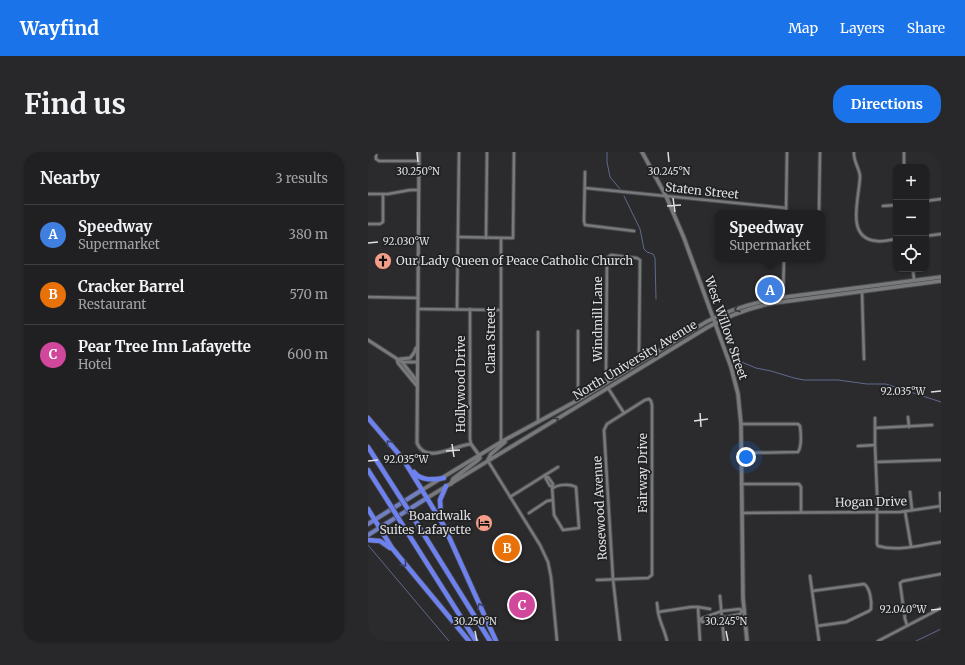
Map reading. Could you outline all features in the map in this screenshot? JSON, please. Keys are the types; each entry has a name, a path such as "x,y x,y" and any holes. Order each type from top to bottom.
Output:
{"highway":[{"path":"368,418 416,475 430,480 444,478"},
{"path":"368,448 490,641"},
{"path":"403,459 444,526"},
{"path":"368,470 476,641"},
{"path":"448,485 441,496 439,504 440,514 496,641"},
{"path":"368,509 392,548 469,641"},
{"path":"368,540 380,542 392,548"}],"main road":[{"name":"West Willow Street","path":"642,152 666,196 684,238 715,323 738,394 741,424 743,611 748,641"},
{"name":"North University Avenue","path":"368,524 501,442 522,432 580,399 713,318 749,305 783,297 941,277"},
{"name":"North University Avenue","path":"368,535 715,323 768,304 941,281"},
{"path":"641,362 642,367"},
{"path":"538,423 540,429"},
{"path":"516,444 522,436 522,432"},
{"path":"488,461 491,454 507,440"},
{"path":"448,485 453,479 479,459 480,455"},
{"path":"439,480 436,488 439,491"}],"street":[{"path":"376,152 376,159 379,161 419,161"},
{"path":"419,152 417,443 420,449 434,454 471,444"},
{"path":"458,309 459,152"},
{"path":"486,238 487,152"},
{"path":"458,237 513,238 514,152"},
{"path":"786,208 787,152"},
{"path":"818,210 820,152"},
{"path":"854,152 854,159 860,175 856,218 858,229 866,237 872,240 893,239"},
{"path":"904,152 904,164"},
{"path":"585,172 585,225 634,230"},
{"name":"Staten Street","path":"585,188 786,208"},
{"path":"368,194 419,190"},
{"path":"368,224 380,224 383,222 383,194"},
{"path":"929,201 941,199"},
{"path":"883,206 893,204"},
{"path":"929,236 941,234"},
{"name":"Clara Street","path":"501,238 501,442"},
{"name":"Windmill Lane","path":"607,382 608,256 613,255 639,259 639,352 641,362"},
{"path":"783,297 784,262"},
{"path":"913,272 914,280"},
{"path":"862,292 864,359"},
{"path":"368,297 418,298"},
{"path":"418,309 500,310"},
{"name":"Hollywood Drive","path":"470,310 470,439 471,444 480,455"},
{"path":"578,331 578,392 580,399"},
{"path":"538,332 538,423"},
{"path":"368,340 402,362 417,381"},
{"path":"397,359 410,358 417,346"},
{"path":"397,359 398,363 417,386"},
{"path":"402,362 417,362"},
{"path":"608,388 624,413"},
{"name":"Fairway Drive","path":"613,579 648,578 651,577 653,573 651,402 650,400 646,399 624,413"},
{"name":"Rosewood Avenue","path":"620,641 613,579 604,430 607,424 624,413"},
{"path":"908,417 909,427"},
{"path":"875,418 878,546 885,548 941,542"},
{"path":"741,424 798,424 800,426 801,434 800,449 797,453 741,453"},
{"path":"875,428 932,425"},
{"path":"858,446 875,445"},
{"path":"876,462 941,460"},
{"path":"488,461 540,545 548,562 551,577 557,641"},
{"path":"510,497 558,467"},
{"path":"545,476 550,486 553,487 554,515 563,530 579,528 576,487 572,485 553,487"},
{"path":"741,484 799,484 801,487 801,512"},
{"path":"910,492 912,510"},
{"path":"940,493 941,511"},
{"path":"529,513 547,501 553,500"},
{"name":"Hogan Drive","path":"742,513 877,512 905,511 941,506"},
{"path":"905,511 910,546"},
{"path":"907,625 900,583 903,581 941,574"},
{"path":"810,576 819,641"},
{"path":"597,580 613,579"},
{"path":"812,591 866,584 871,605 871,609 869,611 846,622 817,626"},
{"path":"720,596 724,641"},
{"path":"657,603 660,624 663,627 667,641"},
{"path":"658,612 691,607 710,609"},
{"path":"698,608 698,633 700,641"},
{"path":"878,641 941,608"},
{"path":"699,619 722,611 740,609 743,611"},
{"path":"728,611 728,614 732,616"},
{"path":"699,619 702,622 706,622 716,618 740,614 743,611"}],"waterway":[{"path":"607,152 610,177 620,189"},
{"path":"624,196 640,229 644,249 653,254 655,258 656,299"},
{"path":"739,361 756,368 804,380 838,380 867,384 886,384 941,402"},
{"path":"368,545 449,641"},
{"path":"916,641 941,629"}],"place":[{"name":"Our Lady Queen of Peace Catholic Church","path":"383,261"},
{"name":"Speedway","path":"770,290"},
{"name":"Boardwalk Suites Lafayette","path":"484,523"},
{"name":"Cracker Barrel","path":"507,548"},
{"name":"Pear Tree Inn Lafayette","path":"522,605"}]}
